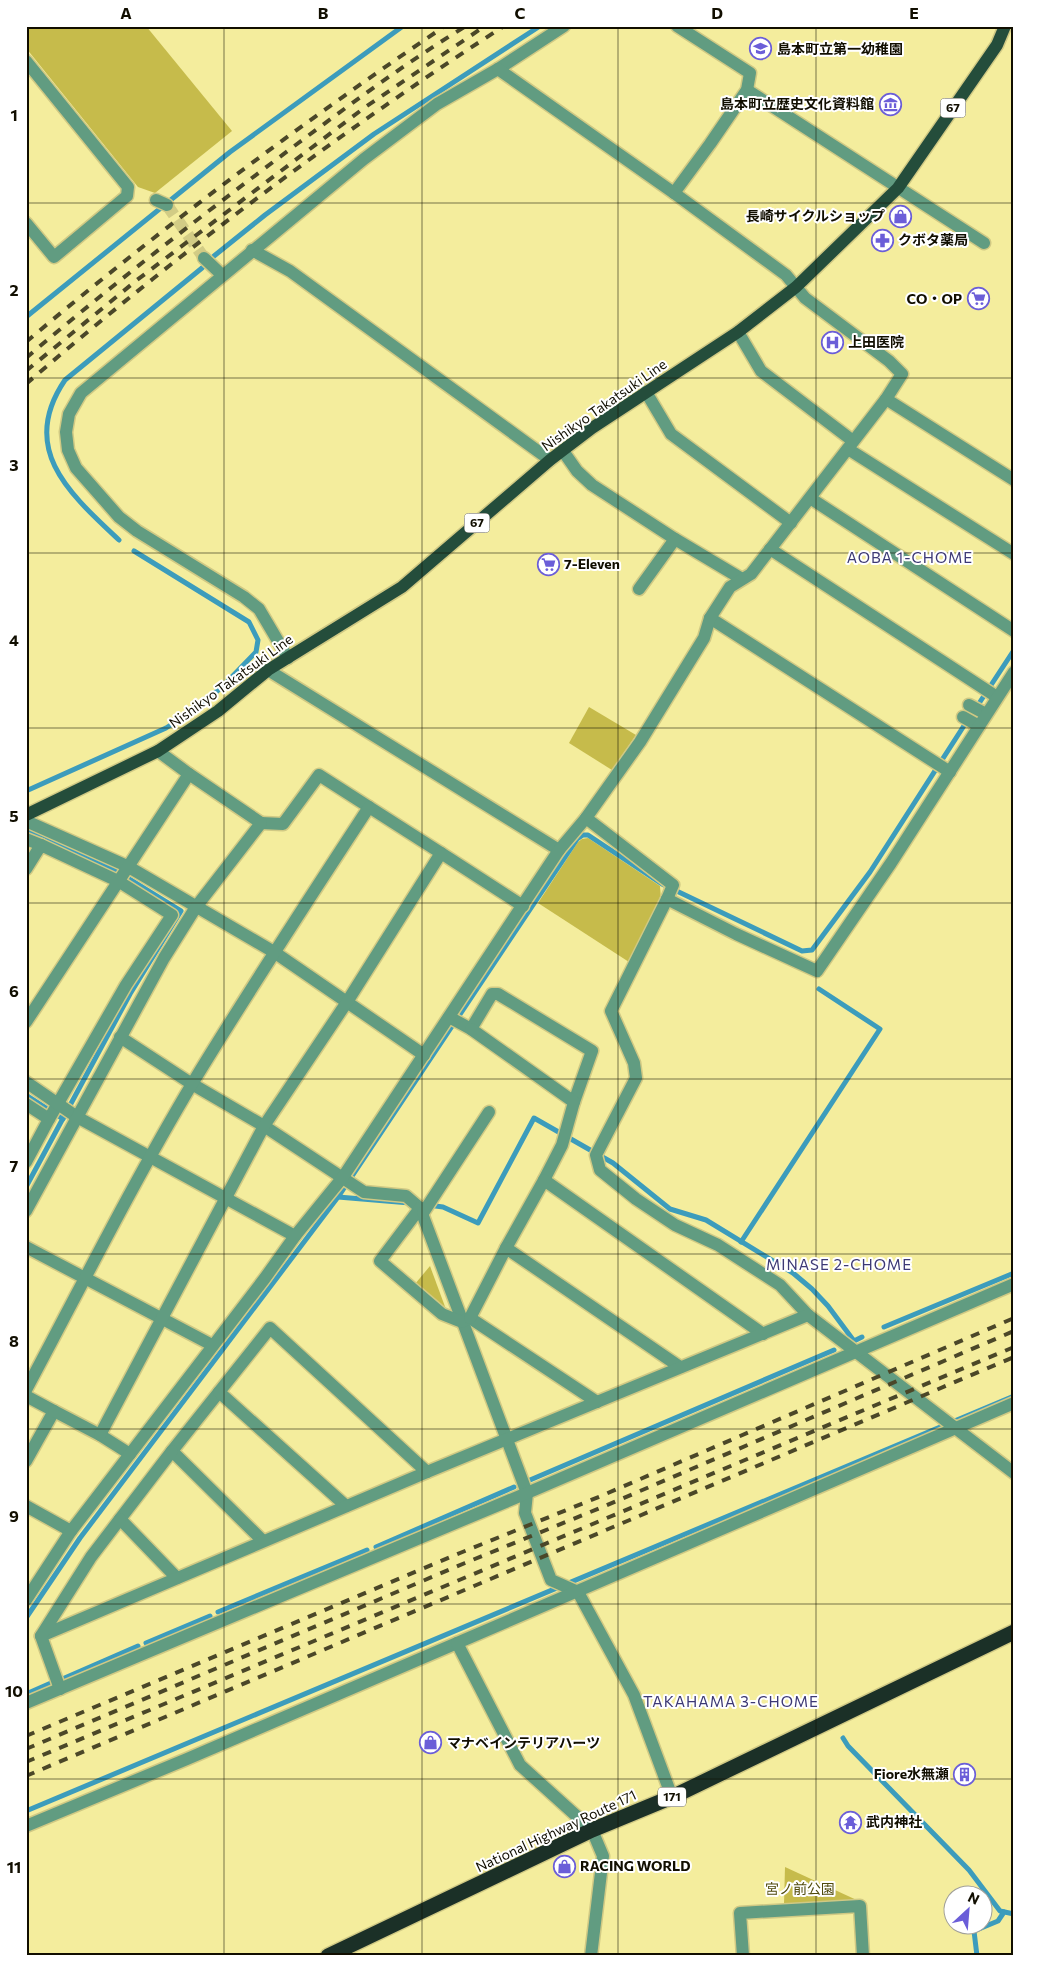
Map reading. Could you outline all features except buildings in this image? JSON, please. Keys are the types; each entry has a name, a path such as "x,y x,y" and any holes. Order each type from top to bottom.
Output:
{"highway":[{"name":"National Highway Route 171","path":"328,1956 592,1830 672,1797 1014,1632"}],"main road":[{"name":"Nishikyo Takatsuki Line","path":"26,815 158,751 218,711 268,670 402,586 550,460 592,428 738,332 796,287 898,188 997,45 1005,26"}],"street":[{"path":"288,658 259,609 244,597 137,531 119,517 76,468 68,450 66,432 69,414 81,393 364,159 437,104 498,69 564,26"},
{"path":"674,193 747,90 750,73 677,26"},
{"path":"26,61 31,75 128,188 127,196 54,257 26,223"},
{"path":"26,1600 71,1531 295,1236 344,1178 559,850 586,818 640,742 704,638 710,618 730,587 752,574 851,445 902,374 889,360 805,298 786,276 674,193 498,69"},
{"path":"747,90 984,243"},
{"path":"252,250 290,271 550,460"},
{"path":"204,258 222,275"},
{"path":"738,332 761,371 851,445 1014,554"},
{"path":"646,392 671,434 791,523"},
{"path":"886,398 1014,480"},
{"path":"563,451 577,471 592,485 674,539 742,579"},
{"path":"810,498 1013,631"},
{"path":"638,589 674,539"},
{"path":"770,550 997,697"},
{"path":"710,618 950,772"},
{"path":"268,670 559,850"},
{"path":"668,898 736,934 817,971 891,863 1014,672"},
{"path":"969,705 986,714"},
{"path":"963,717 978,726"},
{"path":"158,751 261,823 283,824 319,775 523,906"},
{"path":"26,1022 189,774"},
{"path":"26,1390 150,1158 192,1084 274,952 369,807"},
{"path":"586,818 673,885 611,1011 634,1063 636,1078 598,1151 600,1170 636,1199 675,1225 718,1245 780,1285 808,1315 1014,1473"},
{"path":"26,821 123,873 196,907 274,952 424,1055"},
{"path":"26,1162 61,1112 120,1037 164,958 196,907 261,823"},
{"path":"26,839 123,873 172,915 126,985 61,1112 26,1211"},
{"path":"26,869 41,845"},
{"path":"100,1435 264,1126 347,1002 441,853"},
{"path":"466,1320 544,1180 562,1142 592,1051 498,994 492,994 471,1029"},
{"path":"449,1017 471,1029 574,1102"},
{"path":"120,1037 192,1084 264,1126 364,1192 406,1196 422,1210 466,1320 527,1493 525,1513 551,1580 574,1590 634,1695 672,1797"},
{"path":"26,1082 61,1112 226,1197 295,1236"},
{"path":"26,1104 61,1112"},
{"path":"489,1112 433,1199 380,1261 442,1314 466,1320 597,1402"},
{"path":"544,1180 763,1334"},
{"path":"26,1247 85,1280 212,1345"},
{"path":"506,1248 680,1367"},
{"path":"26,1703 527,1493 1014,1284"},
{"path":"41,1636 426,1472 808,1315"},
{"path":"41,1636 91,1557 270,1328 426,1472"},
{"path":"219,1392 346,1506"},
{"path":"26,1396 100,1435 130,1454"},
{"path":"26,1826 187,1759 457,1643 574,1590 1014,1403"},
{"path":"26,1461 54,1411"},
{"path":"172,1451 263,1541"},
{"path":"26,1506 71,1531"},
{"path":"120,1520 177,1578"},
{"path":"41,1636 60,1689"},
{"path":"457,1643 520,1764 592,1830 603,1856 591,1956"},
{"path":"744,1956 740,1914 860,1906 863,1956"}],"green space":[{"path":"26,26 146,26 232,131 155,193 138,187 26,48"},
{"path":"589,707 636,735 612,770 569,743"},
{"path":"588,838 660,886 661,900 629,962 538,903 578,842"},
{"path":"430,1266 447,1312 415,1284"},
{"name":"宮ノ前公園","path":"785,1867 861,1902 784,1904"}],"waterway":[{"path":"26,317 230,152 403,26"},
{"path":"119,540 83,505 68,487 56,469 49,449 47,428 52,405 65,380 265,215 374,134 540,26"},
{"path":"26,791 166,728 199,707 224,685 256,652 258,640 249,622 134,551"},
{"path":"976,708 1014,650"},
{"path":"26,1618 80,1538 338,1197 577,839 583,835 588,835 662,884 802,951 812,950 870,872 967,721"},
{"path":"26,830 116,871 181,911 130,994 26,1187"},
{"path":"741,1242 880,1029 819,989"},
{"path":"26,1095 63,1119"},
{"path":"428,1205 443,1207 478,1223 534,1118 613,1163 670,1209 706,1220 793,1273 828,1306 854,1341 862,1337"},
{"path":"338,1197 410,1203"},
{"path":"884,1327 1014,1273"},
{"path":"530,1480 834,1350"},
{"path":"26,1811 1014,1396"},
{"path":"376,1547 514,1487"},
{"path":"218,1612 367,1550"},
{"path":"146,1643 210,1616"},
{"path":"60,1680 138,1646"},
{"path":"26,1694 51,1683"},
{"path":"843,1738 848,1746 969,1870 1000,1911 1014,1914"},
{"path":"977,1956 974,1931 998,1921 1004,1912"}],"tunnel":[{"path":"167,205 204,258"}],"railway":[{"path":"26,342 231,178 445,26"},
{"path":"26,358 194,222 338,113 422,54 466,26"},
{"path":"26,371 137,280 364,108 485,26"},
{"path":"26,384 141,288 319,152 504,26"},
{"path":"26,1736 460,1553 601,1496 1014,1318"},
{"path":"26,1749 465,1563 605,1506 1014,1331"},
{"path":"26,1762 1014,1347"},
{"path":"26,1776 1014,1357"}],"place":[{"name":"島本町立第一幼稚園","path":"761,49"},
{"name":"島本町立歴史文化資料館","path":"890,104"},
{"name":"長崎サイクルショップ","path":"901,216"},
{"name":"クボタ薬局","path":"882,240"},
{"name":"CO・OP","path":"978,299"},
{"name":"上田医院","path":"832,342"},
{"name":"7-Eleven","path":"548,564"},
{"name":"マナベインテリアハーツ","path":"431,1743"},
{"name":"Fiore水無瀬","path":"965,1774"},
{"name":"武内神社","path":"850,1822"},
{"name":"RACING WORLD","path":"564,1866"}],"district":[{"name":"AOBA 1-CHOME","path":"910,558"},
{"name":"MINASE 2-CHOME","path":"839,1265"},
{"name":"TAKAHAMA 3-CHOME","path":"731,1702"}]}
